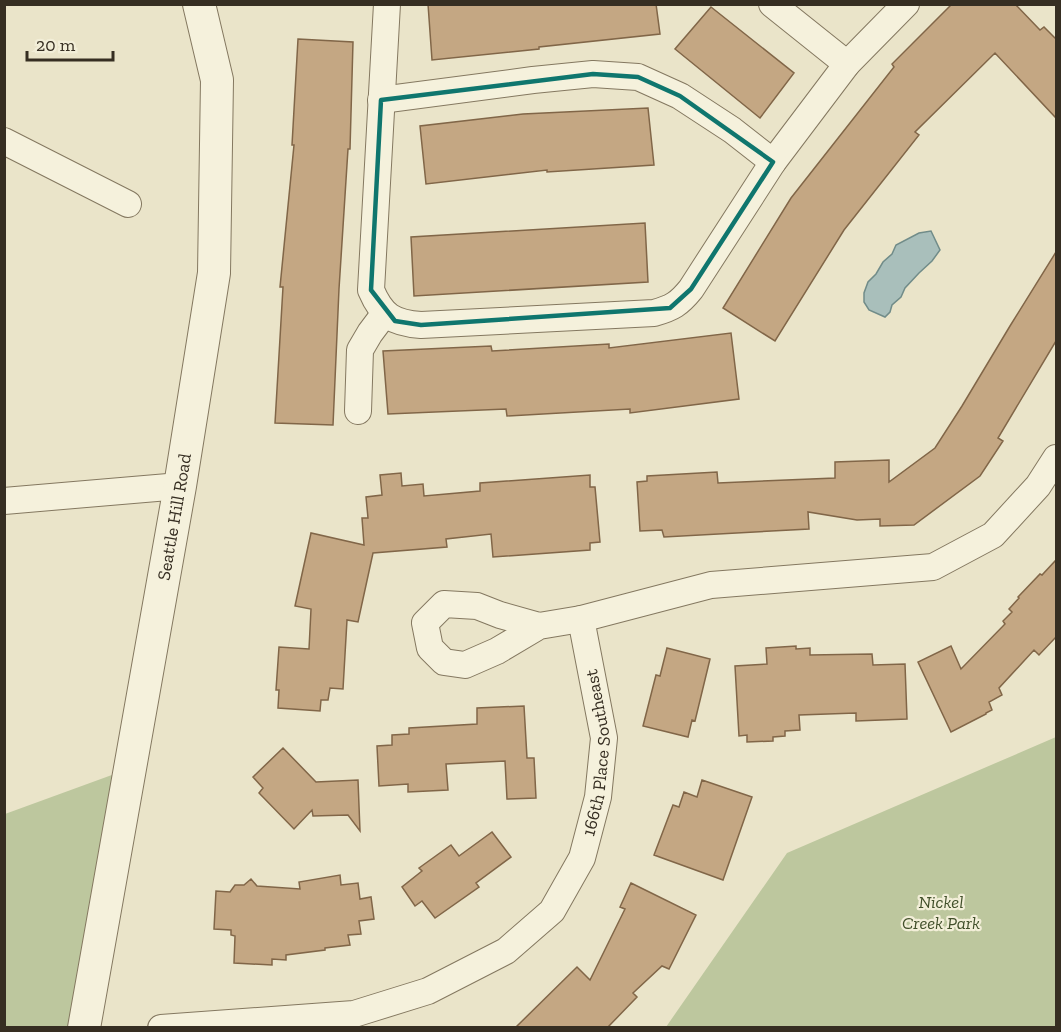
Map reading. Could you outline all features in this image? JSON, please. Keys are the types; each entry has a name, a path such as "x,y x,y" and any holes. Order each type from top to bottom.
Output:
{"street":[{"name":"Seattle Hill Road","path":"84,1028 180,486 214,273 218,80 199,4"},
{"path":"387,4 371,290 385,313 395,321 421,325 654,313 670,308 691,289 773,162 847,64 906,4"},
{"path":"772,4 847,64"},
{"path":"381,100 593,74 638,77 680,96 732,130 773,162"},
{"path":"4,141 128,204"},
{"path":"358,411 360,350 385,313"},
{"path":"539,626 581,620 711,585 933,567 993,535 1038,486 1056,458"},
{"path":"4,501 180,486"},
{"name":"166th Place Southeast","path":"161,1028 354,1014 428,991 506,951 552,911 582,858 598,797 604,738 581,620"}],"highlighted area":[{"path":"593,74 638,77 680,96 773,162 691,289 670,308 421,325 395,321 371,290 381,100"}],"green space":[{"name":"Nickel Creek Park","path":"1056,737 1056,1027 666,1027 787,853"},
{"path":"131,768 84,1027 5,1028 5,814"}],"water":[{"path":"931,231 940,250 932,261 905,288 901,297 892,305 885,317 869,310 864,302 868,282 892,254 896,245 919,233"}],"building":[{"path":"428,4 656,4 660,34 432,60"},
{"path":"952,4 1015,4 1040,30 1044,27 1056,39 1056,118 995,53 915,132 919,135 844,230 775,341 723,308 791,198 894,67 892,64"},
{"path":"711,7 794,73 760,118 675,49"},
{"path":"298,39 353,42 350,149 348,149 339,289 333,425 275,423 283,287 280,287 294,145 292,145"},
{"path":"648,108 654,165 547,172 547,170 426,184 420,126 523,114"},
{"path":"645,223 648,282 414,296 411,237"},
{"path":"1056,252 1056,341 998,438 1003,441 980,476 914,525 880,526 880,519 857,520 808,512 809,529 664,537 662,530 640,531 637,482 647,481 647,476 717,472 718,483 835,478 835,462 889,460 889,482 935,448"},
{"path":"731,333 739,399 630,413 630,409 507,416 506,409 388,414 383,351 491,346 492,351 609,344 609,348"},
{"path":"401,473 402,486 423,484 424,496 480,491 480,483 590,475 590,487 595,487 600,542 590,543 590,550 493,557 491,534 446,539 447,547 373,553 358,622 347,620 343,689 330,688 328,700 321,700 320,711 278,708 279,690 276,690 279,647 309,649 311,609 295,606 311,533 364,545 362,518 368,518 366,497 382,495 380,475"},
{"path":"1056,560 1056,637 1039,655 1034,650 999,688 1002,695 989,702 992,710 951,732 918,662 951,646 961,669 1005,624 1003,621 1012,612 1009,609 1018,597"},
{"path":"796,646 796,649 810,648 810,655 872,654 873,665 905,664 907,719 856,721 856,713 799,715 800,730 785,731 785,736 773,737 773,741 747,742 747,735 739,736 735,666 767,664 766,648"},
{"path":"667,648 710,659 695,721 692,720 688,737 643,726 656,675 660,676"},
{"path":"524,706 527,758 534,758 536,798 507,799 505,761 446,764 448,790 408,792 408,784 379,786 377,746 392,745 392,735 409,734 409,728 477,724 477,708"},
{"path":"283,748 316,782 358,780 360,831 348,815 313,816 312,810 294,829 259,793 263,788 253,777"},
{"path":"702,780 752,797 723,880 654,855 673,805 679,807 684,792 697,797"},
{"path":"492,832 511,857 476,883 479,887 435,918 422,901 415,906 402,887 422,871 419,868 451,845 459,856"},
{"path":"340,875 341,885 358,883 360,899 371,897 374,919 359,921 361,934 348,935 350,945 286,955 286,960 272,959 272,965 234,963 235,936 231,935 231,930 214,929 216,891 230,892 235,885 244,885 251,879 257,886 300,889 299,882"},
{"path":"631,883 696,915 669,969 662,966 633,993 637,997 607,1028 515,1028 577,967 590,980 625,909 620,907"}]}
